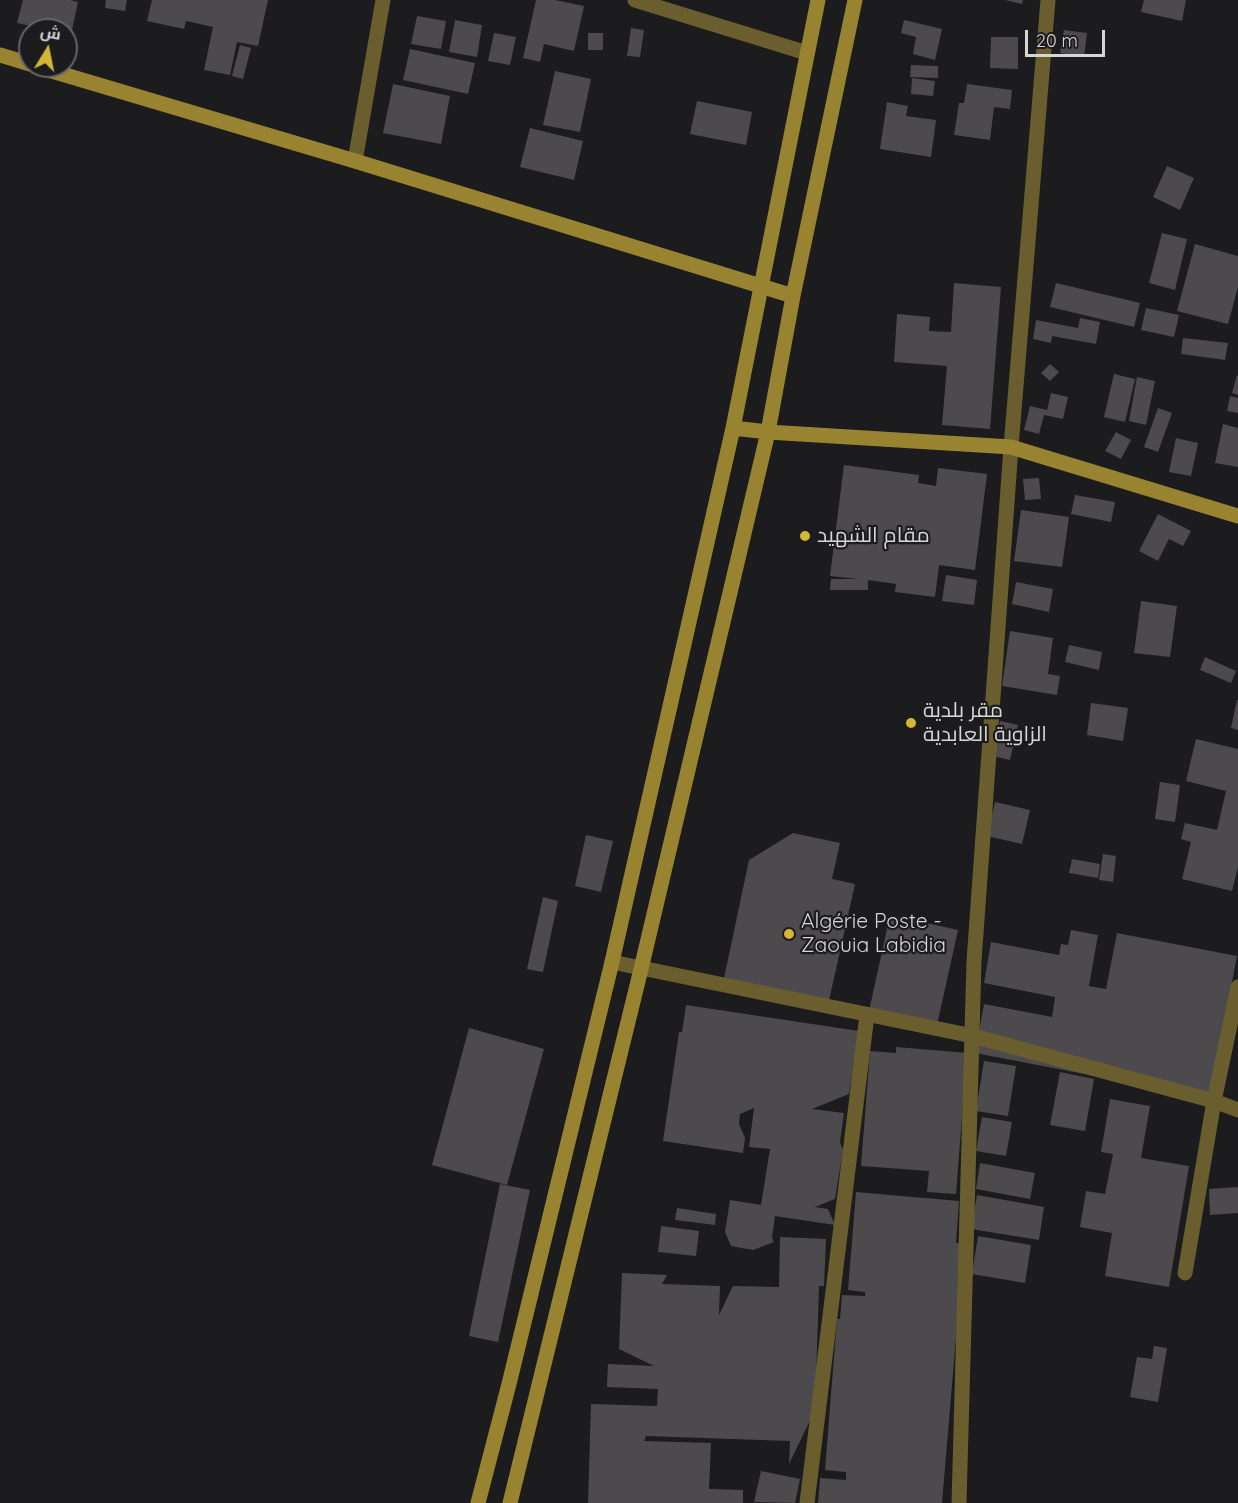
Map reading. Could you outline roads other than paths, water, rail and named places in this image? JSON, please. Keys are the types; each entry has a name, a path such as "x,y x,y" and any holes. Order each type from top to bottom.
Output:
{"main road":[{"path":"478,1503 612,962 733,428 818,0"},
{"path":"510,1503 641,969 768,432 793,296 855,0"},
{"path":"0,55 18,60"},
{"path":"75,78 355,161 793,296"},
{"path":"733,428 1011,447 1238,516"}],"street":[{"path":"355,161 383,0"},
{"path":"635,0 807,53"},
{"path":"959,1503 974,961 1011,447 1048,0"},
{"path":"612,962 973,1036 1214,1101 1238,1110"},
{"path":"1185,1273 1214,1101 1238,987"},
{"path":"807,1503 867,1015"}],"place":[{"name":"مقام الشهيد","path":"805,536"},
{"name":"مقر بلدية الزاوية العابدية","path":"911,723"},
{"name":"Algérie Poste - Zaouia Labidia","path":"789,934"}]}
